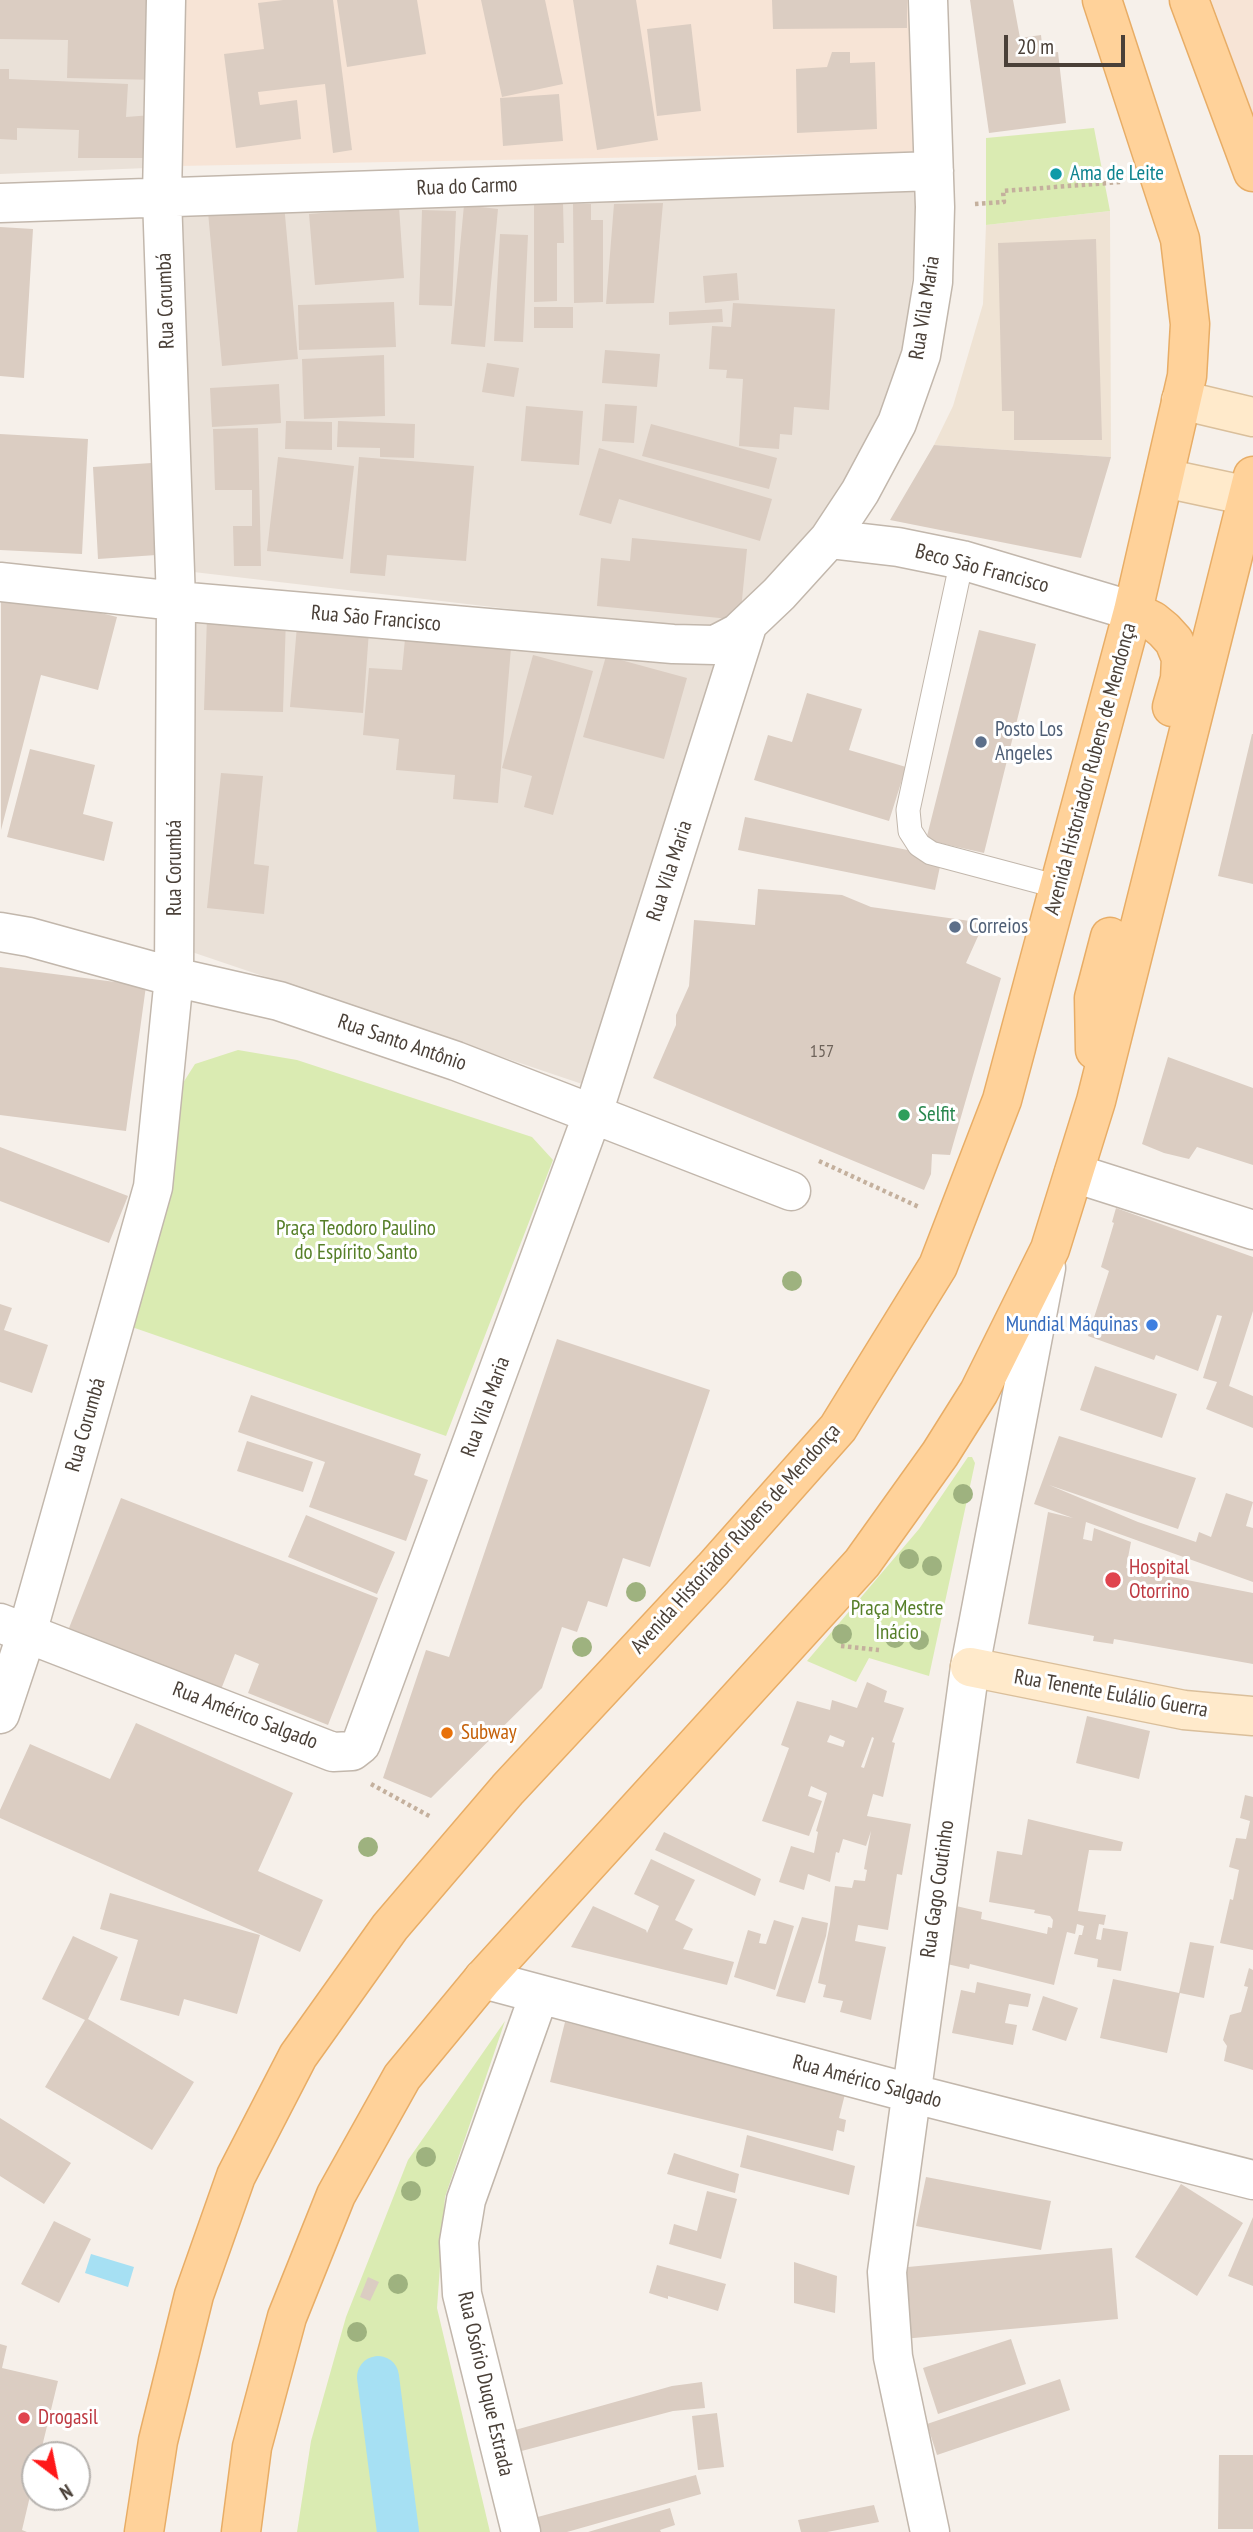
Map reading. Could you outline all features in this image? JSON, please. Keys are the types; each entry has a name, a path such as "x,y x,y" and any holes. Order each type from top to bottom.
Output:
{"main road":[{"name":"Avenida Historiador Rubens de Mendonça","path":"144,2532 158,2441 194,2295 236,2176 298,2056 390,1927 508,1788 713,1569 838,1428 938,1266 1002,1100 1133,611 1184,388 1190,324 1180,239 1102,0"},
{"path":"1189,0 1253,172"},
{"path":"241,2532 252,2447 287,2317 336,2195 402,2077 483,1979 863,1563 940,1454 979,1392 1050,1249 1096,1101 1252,490"},
{"path":"1096,1101 1094,998 1181,668 1181,658 1174,641 1153,621 1133,611"}],"street":[{"name":"Rua Corumbá","path":"0,1714 13,1628 153,1187 174,976 176,601 162,197 166,0"},
{"name":"Rua Vila Maria","path":"352,1751 365,1738 593,1114 747,626 829,539 860,492 897,423 921,355 933,282 934,171 928,0"},
{"name":"Rua do Carmo","path":"0,203 934,171"},
{"path":"1184,388 1253,416"},
{"path":"1164,478 1252,490"},
{"name":"Beco São Francisco","path":"829,539 898,547 962,560 1133,611"},
{"name":"Rua São Francisco","path":"0,582 176,601 699,646 715,645 747,626"},
{"name":"Rua Santo Antônio","path":"0,932 279,1000 456,1061 792,1191"},
{"path":"1074,1173 1253,1230"},
{"name":"Rua Gago Coutinho","path":"930,2532 893,2357 887,2272 970,1667 1050,1249"},
{"name":"Rua Américo Salgado","path":"13,1628 333,1752 352,1751"},
{"name":"Rua Tenente Eulálio Guerra","path":"970,1667 1184,1710 1253,1716"},
{"name":"Rua Américo Salgado","path":"483,1979 910,2093 1253,2180"},
{"name":"Rua Osório Duque Estrada","path":"521,2532 462,2294 459,2242 466,2200 539,1995"}],"lane":[{"path":"962,560 908,810 910,831 919,845 932,853 1059,887"}],"path":[{"path":"1004,202 1003,191 1161,179"},
{"path":"827,1164 892,1195"},
{"path":"921,1604 948,1609"},
{"path":"831,1645 879,1650"},
{"path":"352,1751 364,1779 466,1838"}],"shaded area":[{"path":"0,0 150,0 147,168 0,174"},
{"path":"181,0 914,0 919,152 178,166"},
{"path":"1211,0 1253,0 1253,115"},
{"path":"920,191 907,333 885,405 846,489 765,585 706,632 185,571 179,208"},
{"path":"1110,211 1111,457 934,445 953,406 983,304 986,225"},
{"path":"193,612 718,663 585,1085 183,949"}],"green space":[{"path":"1094,128 1110,211 986,225 986,138"},
{"name":"Praça Teodoro Paulino do Espírito Santo","path":"238,1050 297,1060 532,1137 553,1160 446,1436 129,1326 171,1102 195,1064"},
{"name":"Praça Mestre Inácio","path":"968,1457 972,1457 975,1463 929,1676 869,1658 856,1682 807,1661 919,1529"},
{"path":"505,2021 445,2197 437,2308 490,2532 297,2532 311,2441 346,2317 408,2160"}],"water":[{"path":"91,2254 134,2267 128,2287 85,2273"}],"building":[{"path":"0,0 160,0 159,80 67,78 68,40 0,39"},
{"path":"333,0 352,150 333,153 325,84 258,92 260,105 297,100 301,139 236,148 224,54 264,49 258,3"},
{"path":"337,0 417,0 426,54 347,67"},
{"path":"481,0 545,0 563,84 502,97"},
{"path":"573,0 636,0 658,140 597,150"},
{"path":"772,0 907,0 907,28 773,29"},
{"path":"970,0 1013,0 1020,38 1041,35 1043,54 1058,52 1066,123 989,133"},
{"path":"691,24 701,111 657,116 647,29"},
{"path":"832,52 850,52 850,63 875,62 877,129 797,133 796,69 827,67"},
{"path":"0,69 9,69 9,79 128,84 126,117 152,115 152,158 78,158 79,130 17,128 17,140 0,139"},
{"path":"559,94 563,141 503,146 500,98"},
{"path":"534,203 563,203 564,243 557,243 557,301 534,302"},
{"path":"663,203 654,303 606,304 614,204"},
{"path":"284,204 298,359 222,366 208,212"},
{"path":"573,204 591,204 591,220 603,220 603,302 574,303"},
{"path":"464,205 498,209 485,347 451,344"},
{"path":"399,207 404,278 315,285 309,214"},
{"path":"422,210 456,211 452,306 419,305"},
{"path":"0,227 33,229 24,378 0,376"},
{"path":"500,234 528,235 523,342 494,341"},
{"path":"1096,239 1102,440 1014,440 1014,411 1002,411 998,243"},
{"path":"737,273 739,300 705,303 703,276"},
{"path":"394,302 396,347 299,350 298,305"},
{"path":"733,303 835,309 829,410 794,407 792,435 780,434 779,449 739,446 743,379 726,378 727,370 709,369 712,326 731,327"},
{"path":"534,307 573,307 573,328 534,328"},
{"path":"722,309 723,322 669,325 669,312"},
{"path":"605,350 660,354 657,387 602,383"},
{"path":"384,355 385,416 304,419 302,359"},
{"path":"487,363 519,368 514,397 482,392"},
{"path":"279,384 281,423 212,427 210,388"},
{"path":"605,404 637,406 634,443 602,441"},
{"path":"526,406 583,411 579,465 521,461"},
{"path":"286,421 332,422 332,450 285,449"},
{"path":"338,421 415,424 414,458 380,457 380,448 337,447"},
{"path":"651,424 777,458 769,489 642,456"},
{"path":"258,428 261,566 234,566 233,526 252,526 252,490 215,490 213,429"},
{"path":"0,434 88,439 82,554 0,550"},
{"path":"934,445 1111,457 1081,558 890,520"},
{"path":"599,448 772,499 760,541 619,499 611,524 579,515"},
{"path":"278,457 354,466 343,559 267,551"},
{"path":"359,457 474,466 466,561 387,555 385,576 350,573"},
{"path":"166,462 171,554 98,559 93,467"},
{"path":"632,538 747,549 740,620 597,606 601,558 630,561"},
{"path":"1,588 117,617 98,690 41,675 1,830"},
{"path":"207,616 286,617 283,712 204,710"},
{"path":"297,626 369,631 363,713 290,707"},
{"name":"Posto Los Angeles","path":"979,630 1036,644 984,853 926,840"},
{"path":"405,639 511,648 498,803 453,799 455,775 396,770 399,739 363,735 369,668 402,670"},
{"path":"533,655 593,671 553,815 524,807 532,776 502,768"},
{"path":"606,656 687,678 664,759 583,737"},
{"path":"807,693 862,709 849,750 906,767 889,821 754,780 768,735 792,742"},
{"path":"1253,734 1253,884 1218,876"},
{"path":"30,749 95,765 83,814 113,822 104,861 7,837"},
{"path":"221,773 263,776 254,864 269,866 264,914 207,908"},
{"path":"745,817 942,857 935,890 738,850"},
{"path":"758,889 842,895 871,907 984,923 966,963 1001,978 950,1155 932,1154 931,1174 924,1190 653,1078 676,1025 676,1015 689,986 694,920 755,925"},
{"path":"0,967 146,986 126,1131 0,1115"},
{"path":"1168,1057 1253,1088 1253,1165 1197,1147 1189,1159 1142,1144"},
{"path":"0,1147 128,1196 109,1243 0,1201"},
{"path":"1116,1208 1253,1257 1253,1311 1229,1386 1253,1396 1253,1428 1206,1409 1217,1382 1203,1378 1222,1316 1217,1315 1198,1371 1156,1355 1154,1360 1088,1336 1109,1271 1101,1267"},
{"path":"0,1304 12,1308 4,1330 48,1345 32,1393 0,1382"},
{"path":"557,1339 710,1390 650,1567 623,1558 607,1607 588,1601 577,1632 562,1627 542,1688 431,1798 383,1778 426,1650 449,1657"},
{"path":"1095,1366 1177,1394 1162,1438 1080,1410"},
{"path":"251,1395 421,1454 414,1475 428,1480 406,1541 309,1507 325,1462 238,1432"},
{"path":"1059,1436 1196,1478 1178,1529 1049,1485 1138,1522 1196,1542 1199,1532 1211,1537 1226,1493 1253,1502 1246,1526 1253,1528 1253,1582 1086,1522 1083,1539 1092,1541 1094,1528 1131,1542 1126,1568 1253,1593 1253,1664 1114,1639 1113,1644 1093,1641 1094,1636 1028,1624 1048,1512 1073,1518 1034,1504"},
{"path":"247,1441 313,1462 303,1492 237,1471"},
{"path":"121,1498 378,1598 328,1725 248,1693 259,1664 235,1654 218,1697 65,1638"},
{"path":"306,1515 395,1552 377,1594 288,1557"},
{"path":"867,1682 887,1691 884,1702 904,1708 892,1742 895,1743 883,1797 873,1794 867,1816 911,1824 902,1875 897,1874 888,1930 858,1925 855,1941 886,1947 871,2020 840,2012 843,2001 823,1997 826,1985 818,1983 835,1886 852,1888 854,1880 865,1881 867,1870 864,1869 871,1831 866,1846 843,1839 839,1853 836,1852 830,1882 808,1874 804,1890 779,1882 791,1846 814,1853 816,1831 827,1793 811,1786 808,1796 822,1801 809,1836 762,1821 789,1748 781,1745 797,1701 830,1710 832,1700 857,1708","holes":["830,1735 845,1741 843,1747 827,1742","872,1737 874,1738 864,1768 861,1767"]},
{"path":"1087,1716 1150,1731 1139,1779 1076,1763"},
{"path":"136,1723 293,1793 258,1871 323,1900 300,1952 0,1818 0,1810 30,1744 110,1779"},
{"path":"1245,1795 1253,1797 1253,1950 1220,1943 1239,1870 1229,1867 1236,1838 1246,1839 1250,1821 1240,1818"},
{"path":"1028,1819 1123,1842 1121,1851 1089,1850 1078,1911 1106,1915 1104,1925 1099,1924 1096,1939 1101,1940 1103,1928 1128,1932 1121,1971 1097,1967 1098,1959 1074,1954 1084,1926 1077,1924 1075,1934 1067,1932 1054,1985 970,1964 969,1969 947,1964 956,1906 982,1912 981,1919 1047,1934 1048,1927 1052,1928 1053,1920 1050,1916 1034,1913 1035,1910 989,1902 997,1851 1022,1855"},
{"path":"664,1832 761,1879 755,1896 655,1850"},
{"path":"651,1859 695,1880 675,1920 693,1929 683,1949 734,1962 727,1985 571,1947 593,1906 646,1930 647,1933 659,1906 634,1894"},
{"path":"110,1893 260,1935 237,2014 184,1999 179,2016 120,2000 138,1940 100,1929"},
{"path":"802,1917 828,1923 805,2003 776,1996"},
{"path":"774,1920 794,1926 775,1990 734,1977 748,1930 761,1934 759,1943 766,1944"},
{"path":"73,1936 118,1957 88,2019 194,2082 152,2150 45,2087 85,2020 42,1999"},
{"path":"1190,1942 1214,1946 1204,1998 1180,1993 1167,2053 1100,2038 1113,1979 1179,1993"},
{"path":"1249,1968 1253,1970 1253,2070 1224,2061 1227,2046 1223,2040 1230,2015 1241,2012 1248,1987 1244,1986"},
{"path":"977,1982 1031,1994 1028,2007 1009,2004 1005,2023 1017,2025 1013,2045 952,2033 961,1990 975,1993"},
{"path":"1043,1996 1078,2008 1066,2041 1032,2030"},
{"path":"565,2022 846,2090 839,2118 846,2120 844,2132 837,2130 833,2151 550,2082"},
{"path":"0,2118 71,2163 44,2204 0,2176"},
{"path":"747,2135 855,2166 849,2195 740,2167"},
{"path":"674,2153 739,2174 735,2193 667,2174"},
{"path":"926,2177 1051,2201 1041,2250 916,2226"},
{"path":"1181,2184 1243,2223 1197,2296 1135,2257"},
{"path":"707,2191 737,2199 721,2259 669,2244 674,2224 697,2231"},
{"path":"1253,2217 1253,2286 1228,2276"},
{"path":"54,2221 91,2239 59,2303 21,2284"},
{"path":"1112,2248 1118,2319 903,2339 897,2268"},
{"path":"794,2262 837,2276 835,2313 794,2303"},
{"path":"657,2265 726,2284 718,2311 649,2293"},
{"path":"368,2277 379,2282 370,2301 360,2297"},
{"path":"1011,2339 1026,2384 938,2414 923,2368"},
{"name":"Drogasil","path":"0,2344 7,2346 2,2368 58,2381 43,2441 21,2441 21,2511 26,2511 22,2530 27,2532 0,2532"},
{"path":"1060,2379 1070,2410 937,2455 927,2424"},
{"path":"702,2382 705,2408 673,2411 514,2453 508,2432 672,2386"},
{"path":"717,2413 724,2467 698,2470 692,2416"},
{"path":"1219,2455 1253,2455 1253,2529 1218,2529"},
{"path":"696,2475 701,2494 567,2532 533,2532 530,2519"},
{"path":"874,2505 879,2522 827,2532 801,2532 798,2520"},
{"path":"670,2508 675,2525 660,2530 661,2532 588,2532"}],"waterway":[{"path":"378,2377 398,2532"}],"place":[{"name":"Ama de Leite","path":"1056,174"},
{"name":"Posto Los Angeles","path":"981,742"},
{"name":"Correios","path":"955,927"},
{"name":"Selfit","path":"904,1115"},
{"name":"Mundial Máquinas","path":"1152,1325"},
{"name":"Hospital Otorrino","path":"1113,1580"},
{"name":"Subway","path":"447,1733"},
{"name":"Drogasil","path":"24,2418"}]}
